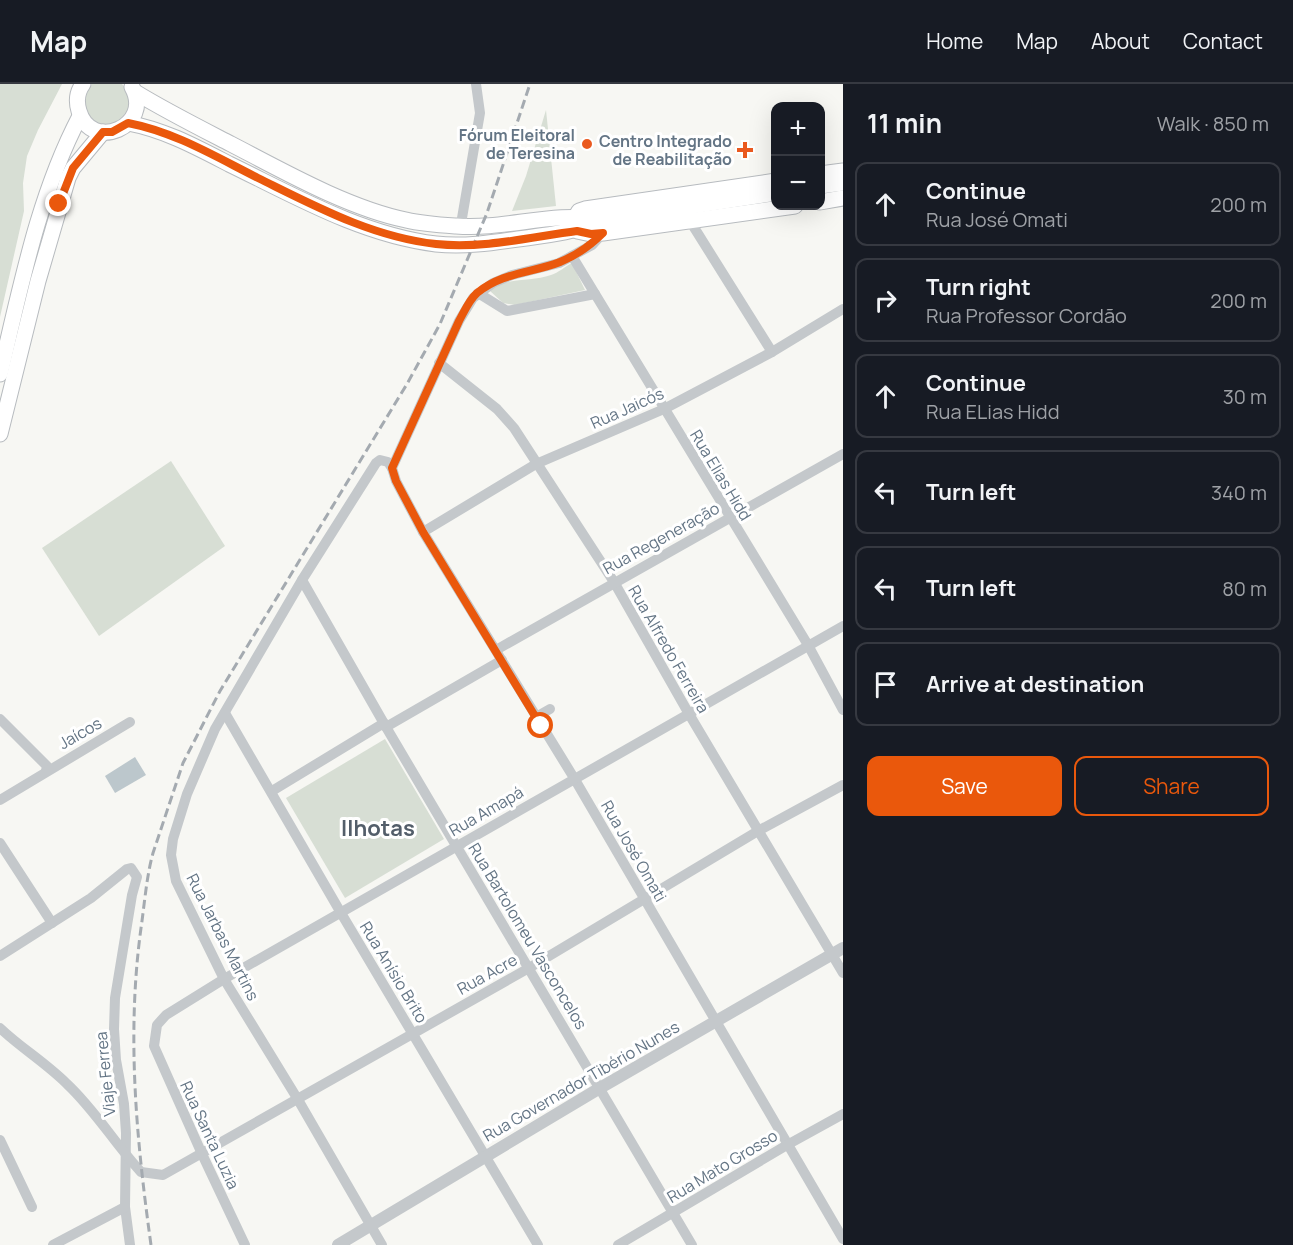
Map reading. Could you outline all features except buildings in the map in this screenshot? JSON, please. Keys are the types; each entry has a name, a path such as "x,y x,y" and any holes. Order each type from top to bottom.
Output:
{"main road":[{"path":"83,84 77,96 80,116 86,124 103,132 112,132 128,123 137,103 133,88"},
{"path":"133,88 171,114 323,190 366,208 406,220 460,227 576,224 591,234 602,227 771,194"},
{"path":"0,432 46,194 63,149 80,116"},
{"path":"128,123 171,135 328,213 402,238 437,244 466,245 576,224"},
{"path":"0,374 31,277 68,178 73,168 103,132"},
{"path":"825,173 843,171"},
{"path":"576,224 579,211 585,209 771,182"},
{"path":"825,185 843,183"},
{"path":"825,201 843,198"},
{"path":"602,227 690,221 771,209"}],"street":[{"path":"462,218 480,113 476,84"},
{"path":"690,221 772,352"},
{"path":"392,468 459,321 478,293 493,283 512,275 559,263 592,244 602,227"},
{"name":"Rua Elias Hidd","path":"572,256 808,645 843,710"},
{"path":"478,293 507,311 595,294"},
{"name":"Rua Jaicós","path":"423,532 536,464 664,409 772,352 843,309"},
{"name":"Rua Alfredo Ferreira","path":"439,363 497,409 514,428 614,582 758,831 837,951 843,973"},
{"name":"Rua Regeneração","path":"496,650 843,454"},
{"name":"Rua Jarbas Martins","path":"382,1245 297,1098 224,979 176,881 171,855 173,839 187,794 215,729 302,580 376,463 384,460 392,468"},
{"name":"Rua José Omati","path":"392,468 396,481 423,532 574,778 843,1239"},
{"name":"Rua Bartolomeu Vasconcelos","path":"302,580 692,1245"},
{"name":"Rua Amapá","path":"154,1035 157,1025 166,1016 224,979 843,626"},
{"path":"272,791 502,660"},
{"path":"536,717 550,709"},
{"name":"Rua Anísio Brito","path":"225,713 538,1245"},
{"path":"0,719 47,766 46,771 0,800"},
{"name":"Jaícos","path":"46,771 130,722"},
{"name":"Rua Acre","path":"125,1155 141,1172 163,1175 412,1032 529,968 758,831 843,785"},
{"path":"0,843 52,923 0,956"},
{"name":"Viaje Ferrea","path":"52,923 91,898 127,869 131,868 137,877 115,998 114,1029 116,1060 124,1104 125,1207 130,1245"},
{"name":"Rua Governador Tibério Nunes","path":"338,1245 600,1088 837,951"},
{"path":"0,1028 39,1058 68,1085 100,1120 125,1155"},
{"name":"Rua Santa Luzia","path":"154,1035 154,1046 159,1061 245,1245"},
{"name":"Rua Mato Grosso","path":"618,1245 843,1114"},
{"path":"0,1140 32,1207"},
{"path":"53,1245 125,1207"}],"shaded area":[{"path":"0,84 62,84 27,156 23,183 24,211 0,317"},
{"path":"92,84 122,84 127,91 130,99 129,105 124,117 116,124 106,125 88,116 83,107 84,96"},
{"path":"546,110 556,206 512,211 526,176"},
{"path":"572,263 585,290 515,305 503,303 489,290 512,281 551,275"},
{"path":"171,461 225,546 99,636 42,548"},
{"path":"385,739 444,839 345,898 286,798"},
{"path":"135,757 146,775 115,793 105,776"}],"railway":[{"path":"151,1245 137,1124 134,1043 137,962 146,887 153,853 183,763 220,691 407,384 440,324 487,213 530,84"}],"place":[{"name":"Fórum Eleitoral de Teresina","path":"587,144"},
{"name":"Centro Integrado de Reabilitação","path":"745,150"}],"district":[{"name":"Ilhotas","path":"378,828"}],"route":[{"path":"59,204 73,168 88,148 103,132 121,129 128,123 171,135 328,213 402,238 437,244 466,245 577,231 591,234 603,233 592,244 559,263 512,275 493,283 473,298 459,321 392,468 396,481 423,532 541,726"}]}
